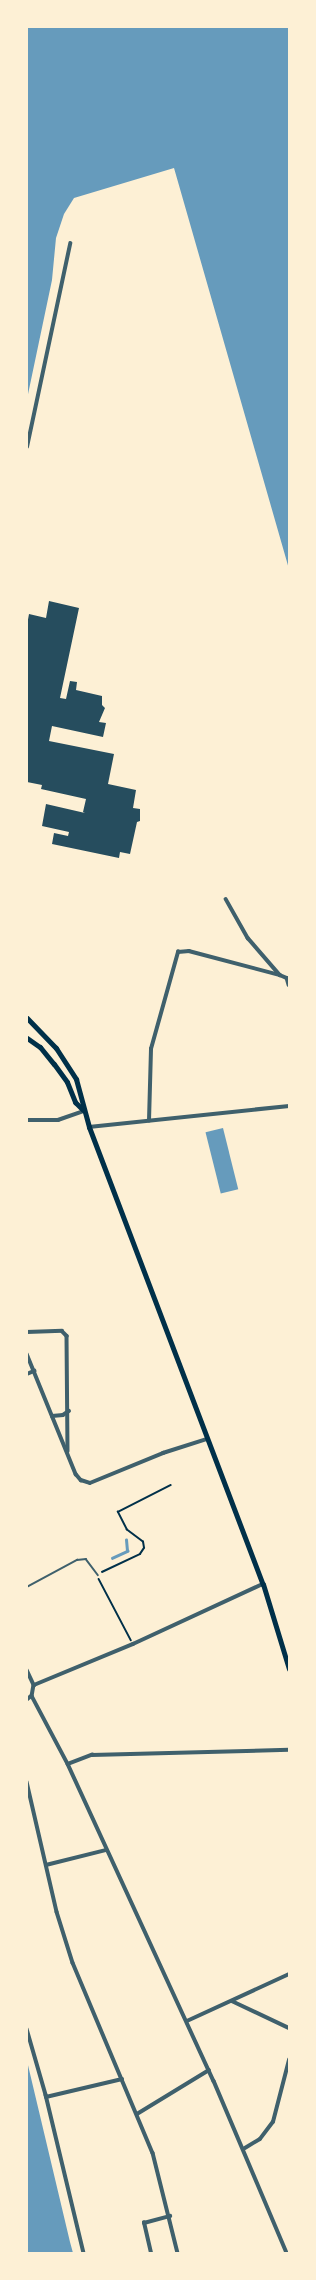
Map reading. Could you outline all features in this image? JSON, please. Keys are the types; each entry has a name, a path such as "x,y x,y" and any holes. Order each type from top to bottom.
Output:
{"main road":[{"path":"27,1018 56,1048 76,1079 89,1127 263,1584 289,1669"},
{"path":"27,1038 40,1047 54,1064 66,1082 75,1102 84,1111"}],"street":[{"path":"27,447 70,244"},
{"path":"226,899 248,938 280,975"},
{"path":"149,1121 151,1049 178,952 189,951 280,975 287,978 289,985"},
{"path":"89,1127 289,1106"},
{"path":"27,1120 58,1120 84,1111"},
{"path":"27,1332 62,1331 67,1336 69,1411 68,1454"},
{"path":"27,1354 76,1474 81,1480 90,1483 163,1452 207,1439"},
{"path":"27,1374 34,1371"},
{"path":"52,1416 63,1415 69,1411"},
{"path":"34,1685 133,1644 263,1584"},
{"path":"27,1670 34,1685 32,1696 68,1764 106,1850 187,2021 244,2148 287,2253"},
{"path":"27,1700 32,1696"},
{"path":"68,1764 92,1755 289,1750"},
{"path":"27,1782 46,1865 73,1963 153,2153 170,2216 178,2253"},
{"path":"46,1865 106,1850"},
{"path":"187,2021 232,2002 289,1974"},
{"path":"232,2002 289,2028"},
{"path":"27,2029 46,2097 84,2253"},
{"path":"244,2148 260,2139 273,2122 289,2060"},
{"path":"137,2114 209,2070"},
{"path":"46,2097 122,2079"},
{"path":"151,2253 144,2223 170,2216"}],"lane":[{"path":"27,1587 76,1560 86,1559 98,1575"}],"path":[{"path":"133,1644 98,1575 140,1554 144,1548 143,1542 127,1530 118,1512 171,1485"}],"water":[{"path":"27,27 289,27 289,569 174,168 74,198 64,214 56,238 52,280 27,399"},
{"path":"223,1128 238,1189 221,1193 206,1132"},
{"path":"27,2061 70,2242 73,2253 27,2253"}],"building":[{"path":"49,601 79,608 60,698 66,699 70,681 77,682 76,690 102,696 102,705 105,708 99,722 106,723 103,737 52,726 49,741 114,754 108,784 136,790 133,808 140,809 140,821 137,822 130,854 120,852 119,858 52,844 54,833 68,836 69,832 42,826 46,804 85,813 83,812 86,799 41,789 42,785 27,782 27,625 29,614 46,618"}],"waterway":[{"path":"112,1558 127,1551 126,1540"}]}
